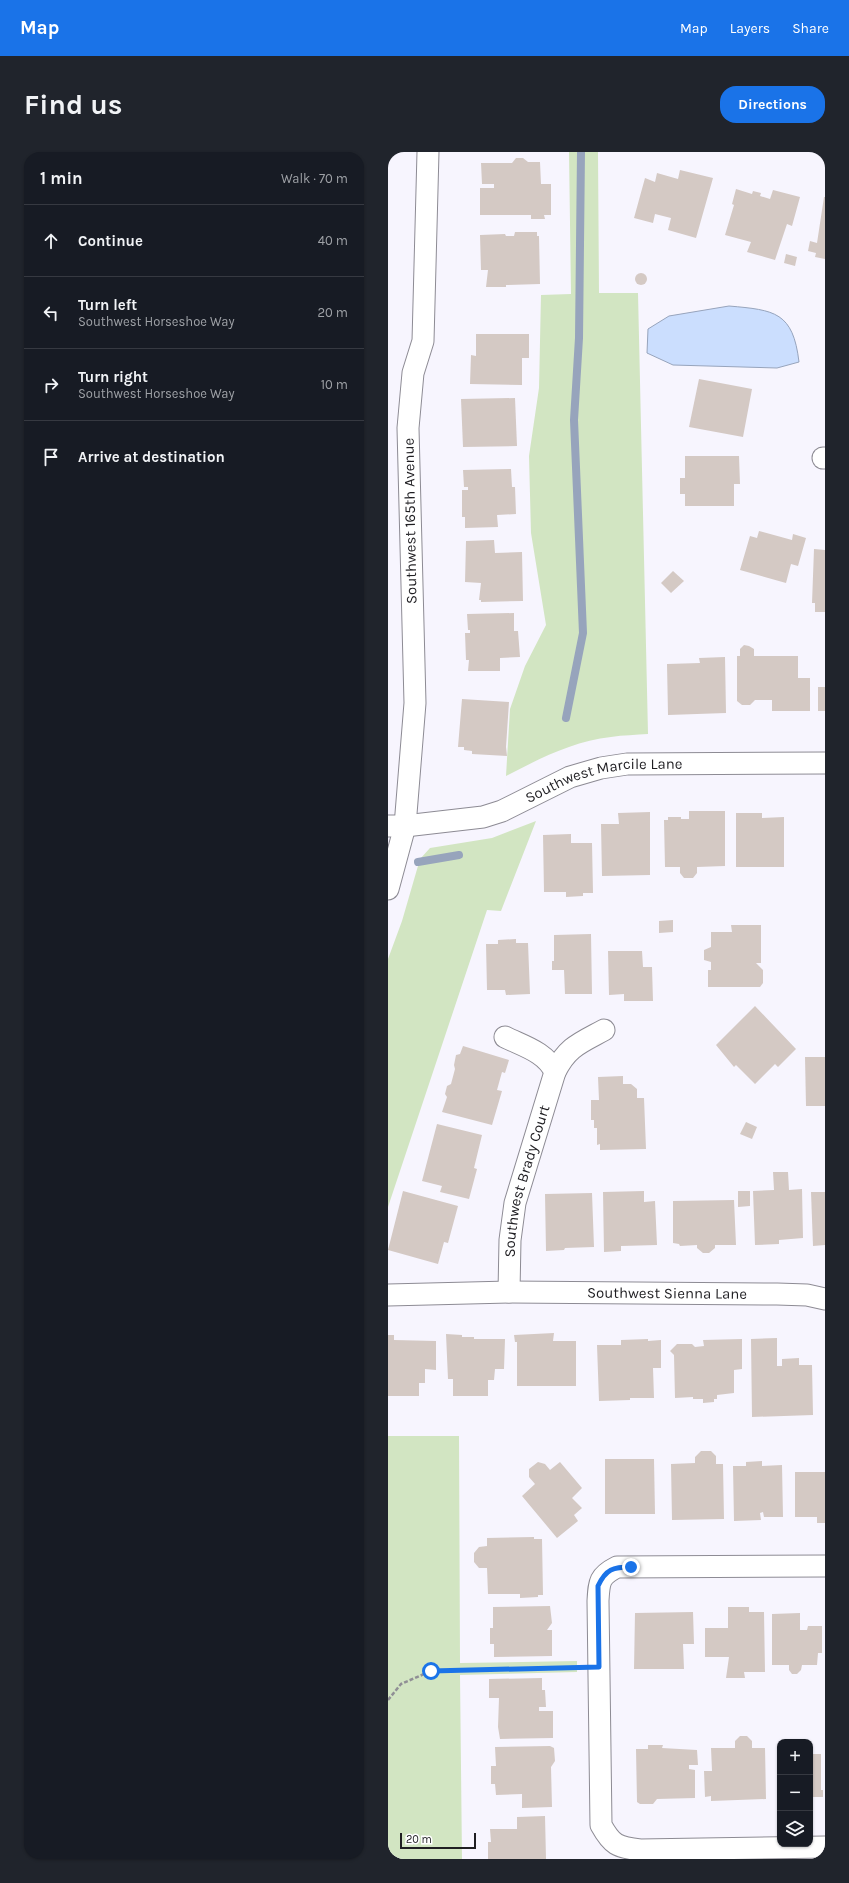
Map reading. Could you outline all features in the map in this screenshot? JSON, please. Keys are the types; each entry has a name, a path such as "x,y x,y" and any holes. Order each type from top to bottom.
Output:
{"street":[{"name":"Southwest 165th Avenue","path":"388,889 415,703 408,428 413,373 423,341 428,152"},
{"name":"Southwest Marcile Lane","path":"397,826 483,817 502,811 570,777 601,768 627,764 825,763"},
{"name":"Southwest Brady Court","path":"509,1292 510,1240 514,1203 555,1072 562,1057 577,1044 604,1030"},
{"path":"505,1037 540,1054 551,1063 555,1072"},
{"path":"388,1295 509,1292"},
{"name":"Southwest Sienna Lane","path":"509,1292 777,1294 806,1295 825,1299"},
{"path":"825,1566 617,1567 604,1574 598,1586 601,1824 609,1839 622,1848 640,1850 825,1847"}],"path":[{"path":"388,1700 402,1684 431,1671 599,1667"}],"green space":[{"path":"569,152 598,152 599,293 638,293 648,734 616,736 583,742 544,757 506,776 510,709 525,666 546,625 531,533 529,456 539,388 541,295 571,294"},
{"path":"536,821 501,911 487,910 388,1207 388,959 402,921 420,859 430,848 492,838"},
{"path":"388,1436 459,1436 460,1663 577,1661 577,1672 460,1675 462,1859 388,1859"}],"water":[{"path":"729,306 758,309 770,312 779,317 786,323 792,333 799,362 777,368 673,365 647,353 648,329 669,316"}],"building":[{"path":"516,158 523,158 528,162 540,162 541,184 551,184 551,215 544,215 545,219 531,219 531,215 480,215 480,188 494,188 494,184 482,184 481,163 512,163"},
{"path":"680,170 713,178 696,238 668,230 671,218 655,214 653,223 634,218 645,178 655,182 657,173 678,179"},
{"path":"736,189 752,194 753,191 761,193 760,196 770,199 773,190 800,197 792,226 787,224 775,260 747,252 751,242 725,235 734,205 732,204"},
{"path":"824,197 825,259 815,257 816,253 808,251 810,241 817,243"},
{"path":"515,232 537,232 537,236 539,236 540,284 486,287 488,270 481,270 480,235 505,234 506,236 514,236"},
{"path":"786,254 797,257 795,266 784,263"},
{"path":"643,273 646,274 646,284 639,285 636,284 635,277 636,274"},
{"path":"476,334 529,334 529,358 522,358 522,385 470,384 471,355 476,356"},
{"path":"699,379 752,389 743,437 689,427"},
{"path":"515,398 517,446 463,447 461,399"},
{"path":"685,456 739,456 740,484 734,484 734,506 685,506 685,494 680,494 680,478 685,478"},
{"path":"511,469 512,487 515,487 516,514 497,515 498,527 465,528 465,517 462,517 462,490 468,490 468,487 464,487 463,470"},
{"path":"759,531 792,540 793,534 806,538 798,566 791,564 786,583 740,570 750,536 757,538"},
{"path":"494,540 495,553 522,552 523,601 481,602 481,600 479,600 481,583 465,582 466,541"},
{"path":"814,549 825,550 825,612 815,612 815,603 812,603"},
{"path":"673,571 684,581 671,593 661,583"},
{"path":"514,613 514,631 518,631 520,657 500,658 500,671 468,671 469,660 466,660 465,633 470,633 470,630 468,630 467,614"},
{"path":"744,645 754,649 754,656 798,656 798,678 810,678 810,711 772,711 772,700 755,700 750,705 742,705 737,701 737,656 740,656 740,649"},
{"path":"725,657 726,713 668,715 667,664 700,663 699,658"},
{"path":"818,687 825,687 825,711 818,711"},
{"path":"462,699 509,702 506,747 507,756 472,754 472,751 464,750 464,747 458,747"},
{"path":"689,811 725,811 725,866 697,867 697,873 693,878 684,878 680,873 680,867 665,867 664,820 668,820 668,817 681,817 681,819 689,819"},
{"path":"650,812 650,875 602,876 601,824 619,824 618,813"},
{"path":"736,813 762,813 762,818 784,817 784,867 736,867"},
{"path":"571,834 571,843 592,843 593,893 583,893 583,896 566,897 566,892 544,892 543,835"},
{"path":"673,920 673,932 659,933 659,921"},
{"path":"731,925 761,925 761,963 756,963 763,970 763,983 760,987 708,987 708,970 711,970 711,962 704,960 704,950 711,947 711,932 732,932"},
{"path":"591,934 592,994 565,994 564,970 552,970 552,961 554,961 554,935"},
{"path":"516,939 516,943 528,943 530,994 506,995 505,990 487,990 486,944 498,944 498,940"},
{"path":"608,951 642,951 643,967 652,967 653,1001 624,1001 624,994 609,995"},
{"path":"755,1006 796,1049 778,1067 775,1064 755,1084 736,1065 734,1067 716,1045"},
{"path":"463,1046 509,1060 505,1073 502,1072 497,1090 502,1091 492,1125 442,1112 447,1097 445,1094 447,1086 451,1084 455,1069 454,1065 456,1055 460,1054"},
{"path":"805,1057 825,1057 825,1106 806,1106"},
{"path":"623,1076 623,1084 631,1084 637,1089 637,1098 644,1098 646,1149 600,1150 600,1144 597,1145 597,1128 594,1128 594,1120 591,1120 591,1100 599,1100 598,1077"},
{"path":"746,1122 757,1127 752,1139 740,1134"},
{"path":"437,1124 482,1135 474,1168 477,1169 469,1199 440,1192 442,1186 422,1181"},
{"path":"773,1172 788,1172 789,1190 802,1189 803,1238 779,1240 779,1244 755,1245 753,1191 774,1190"},
{"path":"403,1191 458,1206 448,1243 444,1242 438,1264 388,1250"},
{"path":"644,1191 644,1202 655,1201 657,1245 621,1246 621,1251 604,1252 603,1192"},
{"path":"738,1191 750,1191 750,1206 738,1207"},
{"path":"811,1192 825,1192 825,1245 813,1246"},
{"path":"592,1193 594,1247 565,1248 564,1250 546,1251 545,1194"},
{"path":"734,1200 736,1245 715,1245 715,1248 709,1253 703,1253 697,1248 697,1245 680,1246 679,1244 673,1243 673,1201"},
{"path":"554,1333 553,1341 576,1341 576,1386 517,1386 517,1342 515,1342 514,1335"},
{"path":"446,1334 462,1335 462,1337 474,1337 474,1339 505,1339 504,1369 495,1369 494,1380 488,1380 488,1396 453,1396 453,1379 448,1379"},
{"path":"388,1335 394,1335 394,1340 436,1341 436,1370 425,1369 425,1383 419,1383 419,1396 388,1396"},
{"path":"777,1338 777,1366 782,1366 782,1359 799,1358 799,1365 812,1365 813,1415 752,1417 751,1339"},
{"path":"648,1339 648,1341 661,1340 661,1368 653,1368 654,1398 630,1398 630,1400 599,1401 597,1345 621,1345 621,1340"},
{"path":"742,1339 742,1369 734,1370 734,1393 717,1395 717,1399 714,1399 714,1402 703,1403 703,1399 693,1399 693,1397 675,1398 674,1355 670,1351 677,1344 692,1344 695,1347 704,1346 703,1340"},
{"path":"701,1451 711,1451 716,1456 716,1464 723,1464 724,1519 672,1520 671,1464 695,1463 695,1457"},
{"path":"605,1459 654,1459 655,1514 605,1514"},
{"path":"762,1461 762,1466 782,1465 783,1517 764,1517 763,1512 760,1513 761,1520 734,1521 733,1466 746,1466 746,1462"},
{"path":"538,1462 545,1464 550,1470 560,1462 582,1488 572,1498 582,1508 574,1515 578,1521 557,1538 522,1496 535,1484 529,1477 529,1469"},
{"path":"795,1472 825,1472 825,1523 817,1523 817,1517 795,1517"},
{"path":"534,1537 534,1539 542,1539 543,1595 538,1595 538,1597 520,1598 520,1594 488,1594 487,1568 479,1568 474,1562 474,1553 479,1547 487,1546 487,1538"},
{"path":"550,1606 552,1623 547,1630 552,1630 552,1656 494,1657 494,1644 490,1644 490,1628 493,1628 493,1607"},
{"path":"728,1607 749,1607 749,1612 764,1612 765,1672 744,1672 745,1678 726,1678 729,1657 705,1657 705,1628 728,1628"},
{"path":"693,1612 694,1644 683,1644 684,1669 634,1669 635,1613"},
{"path":"800,1613 800,1630 807,1630 808,1626 822,1626 822,1653 818,1653 817,1665 802,1665 801,1670 797,1674 792,1674 789,1670 789,1665 772,1665 772,1614"},
{"path":"542,1678 542,1690 545,1690 546,1707 539,1707 539,1711 553,1711 553,1738 500,1739 498,1727 499,1698 489,1698 489,1679"},
{"path":"740,1736 747,1736 752,1741 752,1748 765,1748 766,1799 711,1801 711,1796 705,1797 704,1771 712,1771 711,1748 735,1748 735,1741"},
{"path":"648,1745 663,1745 662,1748 697,1750 698,1765 689,1765 689,1769 695,1770 695,1798 657,1799 653,1804 640,1804 637,1802 636,1749 648,1749"},
{"path":"550,1746 554,1748 555,1761 551,1767 552,1807 522,1808 522,1794 496,1795 495,1784 491,1784 491,1766 496,1766 495,1747"},
{"path":"813,1754 821,1754 821,1790 823,1790 823,1797 813,1797"},
{"path":"545,1816 546,1859 488,1859 488,1842 491,1842 490,1829 517,1829 517,1817"}],"waterway":[{"path":"566,718 583,633 574,420 579,338 581,152"},
{"path":"418,862 459,855"}],"route":[{"path":"431,1671 599,1667 598,1586 604,1574 617,1567 631,1567"}]}
